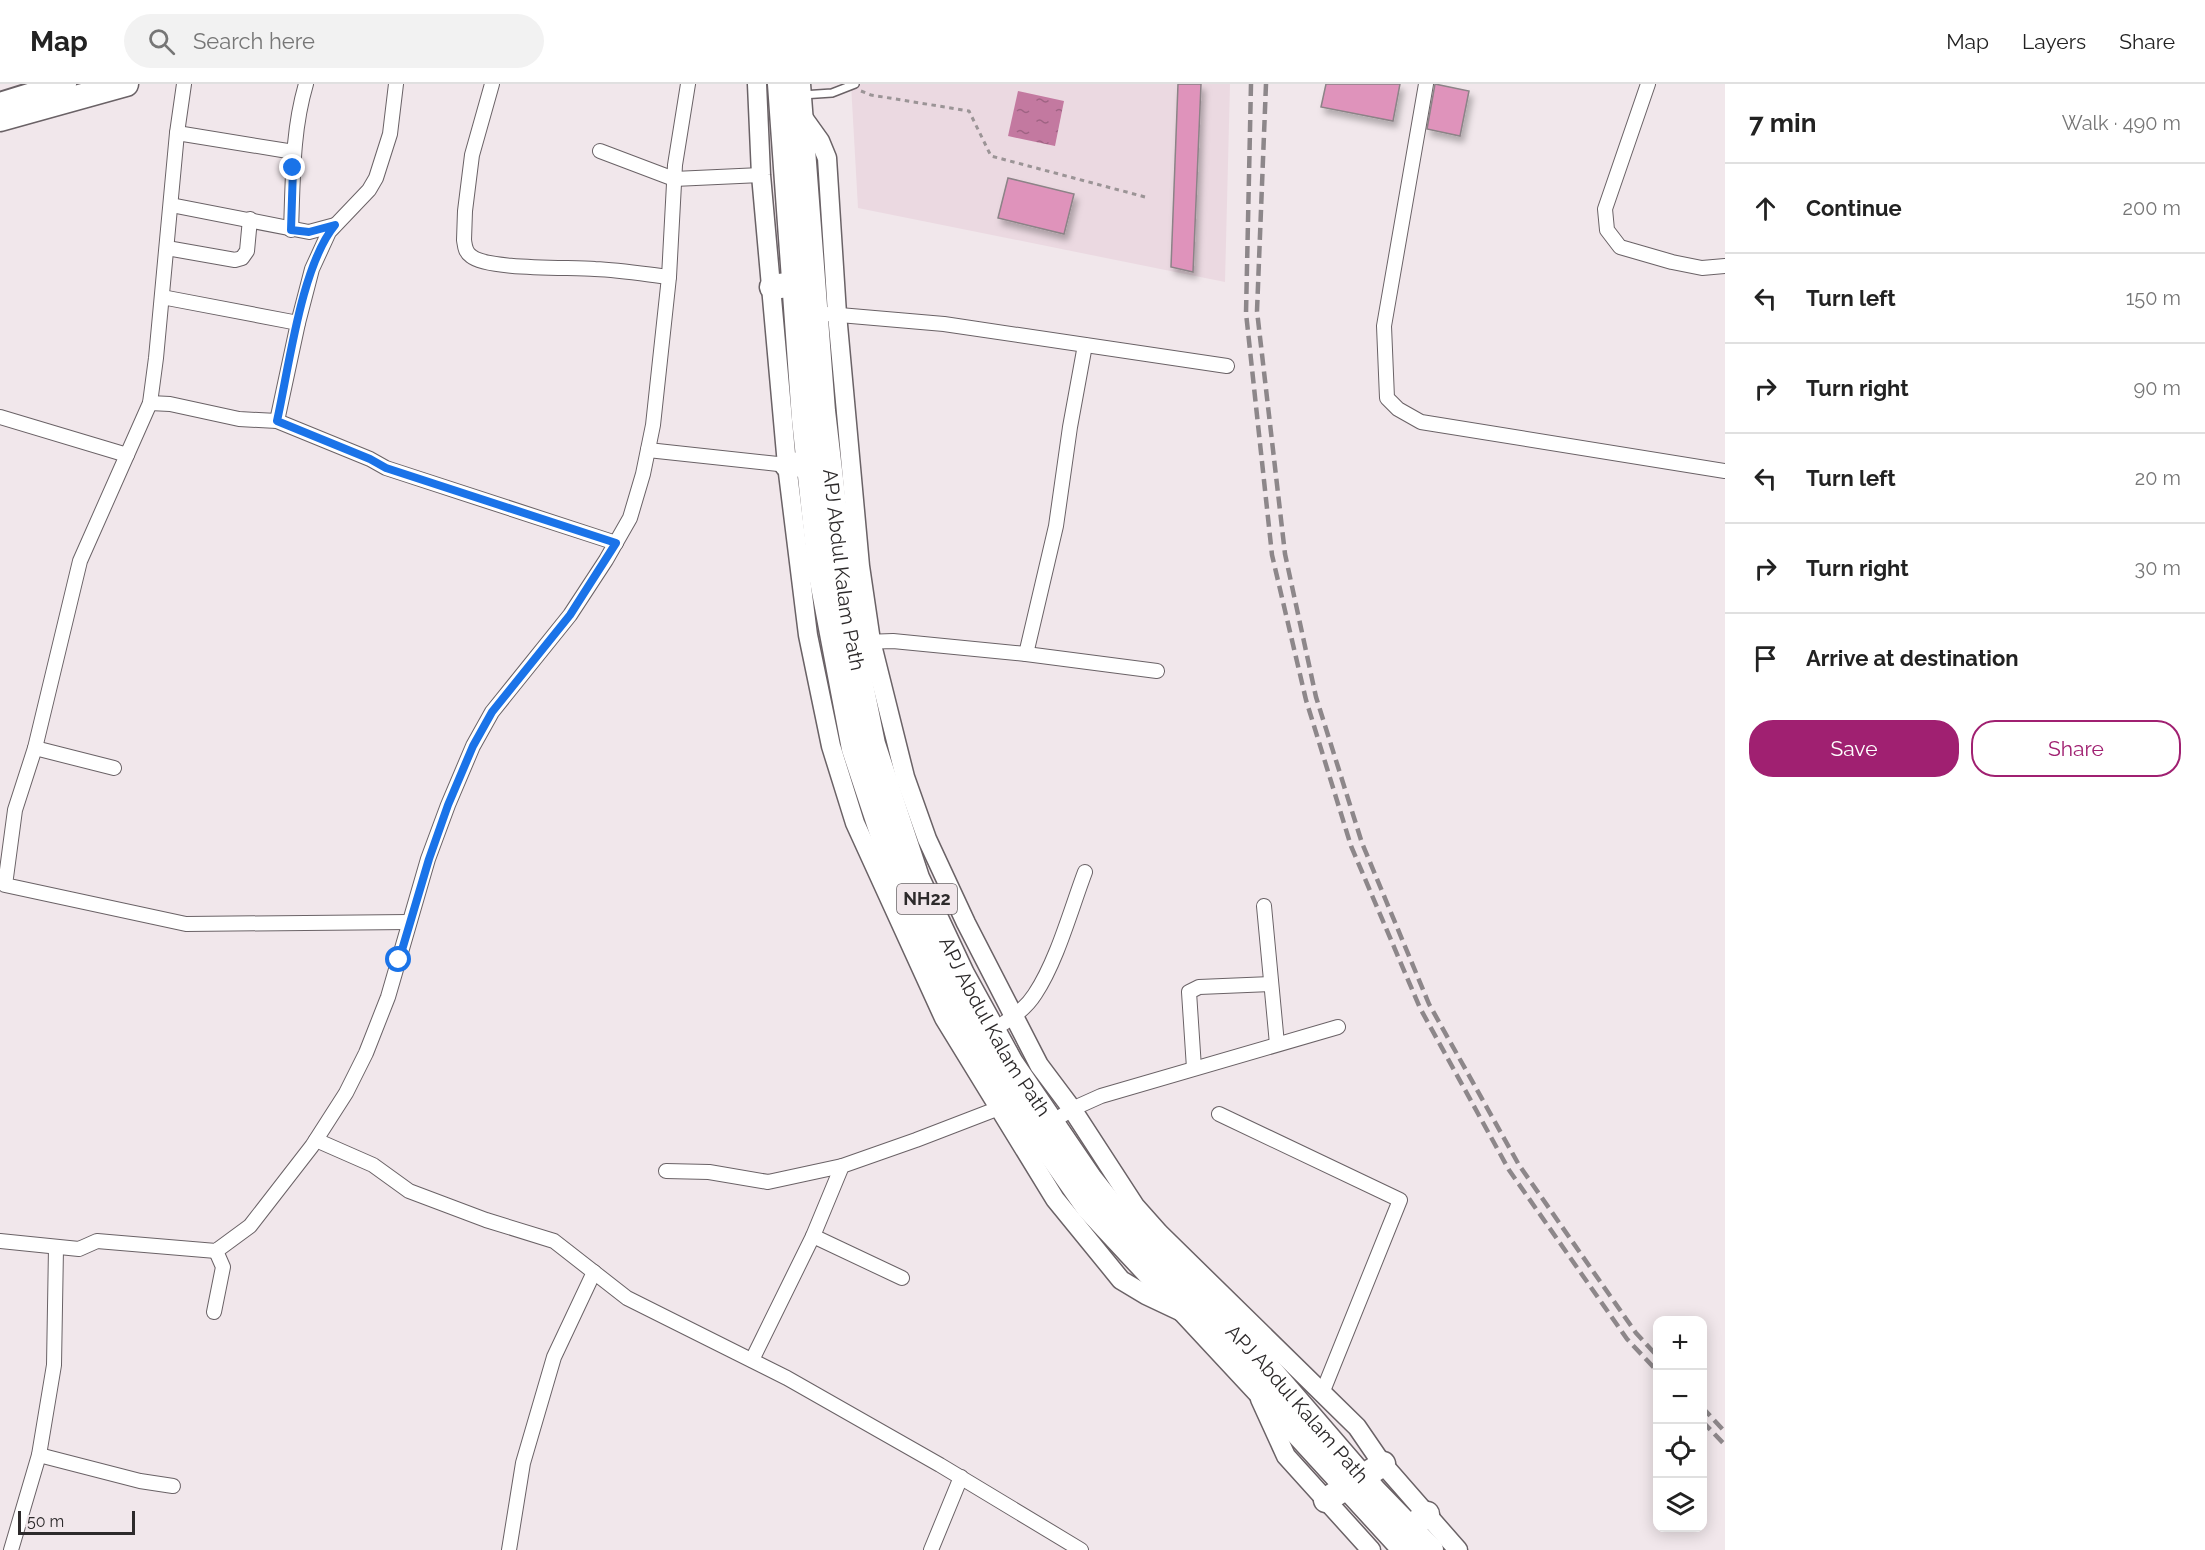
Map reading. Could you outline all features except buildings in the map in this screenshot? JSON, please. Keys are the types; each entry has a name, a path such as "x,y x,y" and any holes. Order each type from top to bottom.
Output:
{"highway":[{"path":"0,119 126,84"},
{"name":"APJ Abdul Kalam Path","path":"794,94 783,285 804,420 798,465 820,570 819,633 885,842 913,913 1007,1105 1044,1127 1117,1213 1172,1258 1279,1396 1364,1476 1431,1550"},
{"name":"APJ Abdul Kalam Path","path":"794,94 826,314 827,449 847,615 862,643 865,709 894,777 917,878 962,974 1088,1207 1253,1383 1279,1396"},
{"path":"1326,1500 1364,1476"}],"main road":[{"path":"0,104 65,84"}],"street":[{"path":"184,84 150,403 80,561 35,748 15,810 5,885 186,924 409,922"},
{"path":"291,230 294,152 299,105 306,84"},
{"path":"277,421 312,268 329,232 369,190 376,178 390,134 396,84"},
{"path":"492,84 476,136 469,172 464,240 465,250 471,257 497,264 594,269 669,277"},
{"path":"0,1241 79,1249 97,1241 216,1251 250,1226 316,1140 346,1093 366,1053 388,998 409,922 444,816 473,746 492,712 570,615 630,518 643,474 653,425 669,277 674,179 688,84"},
{"name":"NH22","path":"757,84 761,175 783,285"},
{"path":"1426,84 1384,326 1387,399 1398,409 1422,422 1431,424 1725,471"},
{"path":"1648,84 1605,209 1607,231 1620,247 1672,262 1702,267 1725,266"},
{"path":"177,133 294,152"},
{"path":"600,152 674,179 761,175"},
{"path":"171,205 250,219 291,230 309,232 335,225"},
{"path":"167,248 235,260 242,258 247,251 250,219"},
{"path":"162,297 298,323"},
{"path":"826,314 944,324 1227,366"},
{"path":"1026,654 1056,526 1070,427 1085,345"},
{"path":"150,403 170,404 239,419 277,421 370,459 386,468 616,543"},
{"path":"0,417 127,455"},
{"path":"648,450 798,465"},
{"path":"862,643 893,641 1026,654 1157,671"},
{"path":"35,748 114,768"},
{"name":"NH22","path":"894,777 1039,1065 1072,1109 1172,1258 1323,1391 1357,1427 1364,1476"},
{"path":"993,1030 1015,1017 1035,994 1057,948 1085,872"},
{"path":"1264,906 1277,1044"},
{"path":"1194,1068 1189,992 1199,987 1271,984"},
{"path":"1044,1127 1072,1109 1101,1096 1338,1027"},
{"path":"666,1171 709,1172 768,1182 842,1166 1007,1105"},
{"name":"NH22","path":"1007,1105 1055,1200 1121,1280 1146,1296 1189,1316"},
{"path":"1220,1114 1400,1200 1323,1391"},
{"path":"316,1140 374,1165 409,1191 486,1220 554,1241 627,1298 797,1384 1081,1550"},
{"path":"752,1360 813,1236 842,1166"},
{"path":"813,1236 902,1278"},
{"path":"11,1550 39,1455 54,1365 56,1248"},
{"path":"214,1312 223,1267 216,1251"},
{"path":"509,1550 523,1464 554,1357 594,1272"},
{"name":"NH22","path":"1253,1383 1286,1456 1371,1550"},
{"path":"39,1455 140,1481 173,1486"},
{"path":"931,1550 961,1478"},
{"name":"NH22","path":"1414,1530 1458,1550"}],"lane":[{"path":"794,94 832,93 853,85"}],"path":[{"path":"853,85 871,95 969,111 991,156 1149,198"}],"shaded area":[{"path":"851,84 1230,84 1225,282 858,208"}],"water":[{"path":"1018,91 1064,101 1055,146 1008,136"}],"railway":[{"path":"1251,84 1246,313 1272,555 1306,700 1351,846 1420,1008 1509,1170 1627,1339 1656,1370"},
{"path":"1266,84 1257,311 1285,554 1316,697 1362,843 1429,1004 1519,1165 1636,1333 1653,1352"},
{"path":"1707,1412 1725,1432"},
{"path":"1705,1424 1725,1445"}],"route":[{"path":"293,168 291,230 309,232 335,225 329,232 312,268 277,421 370,459 386,468 616,543 570,615 492,712 473,746 448,805 429,859 399,960"}]}
